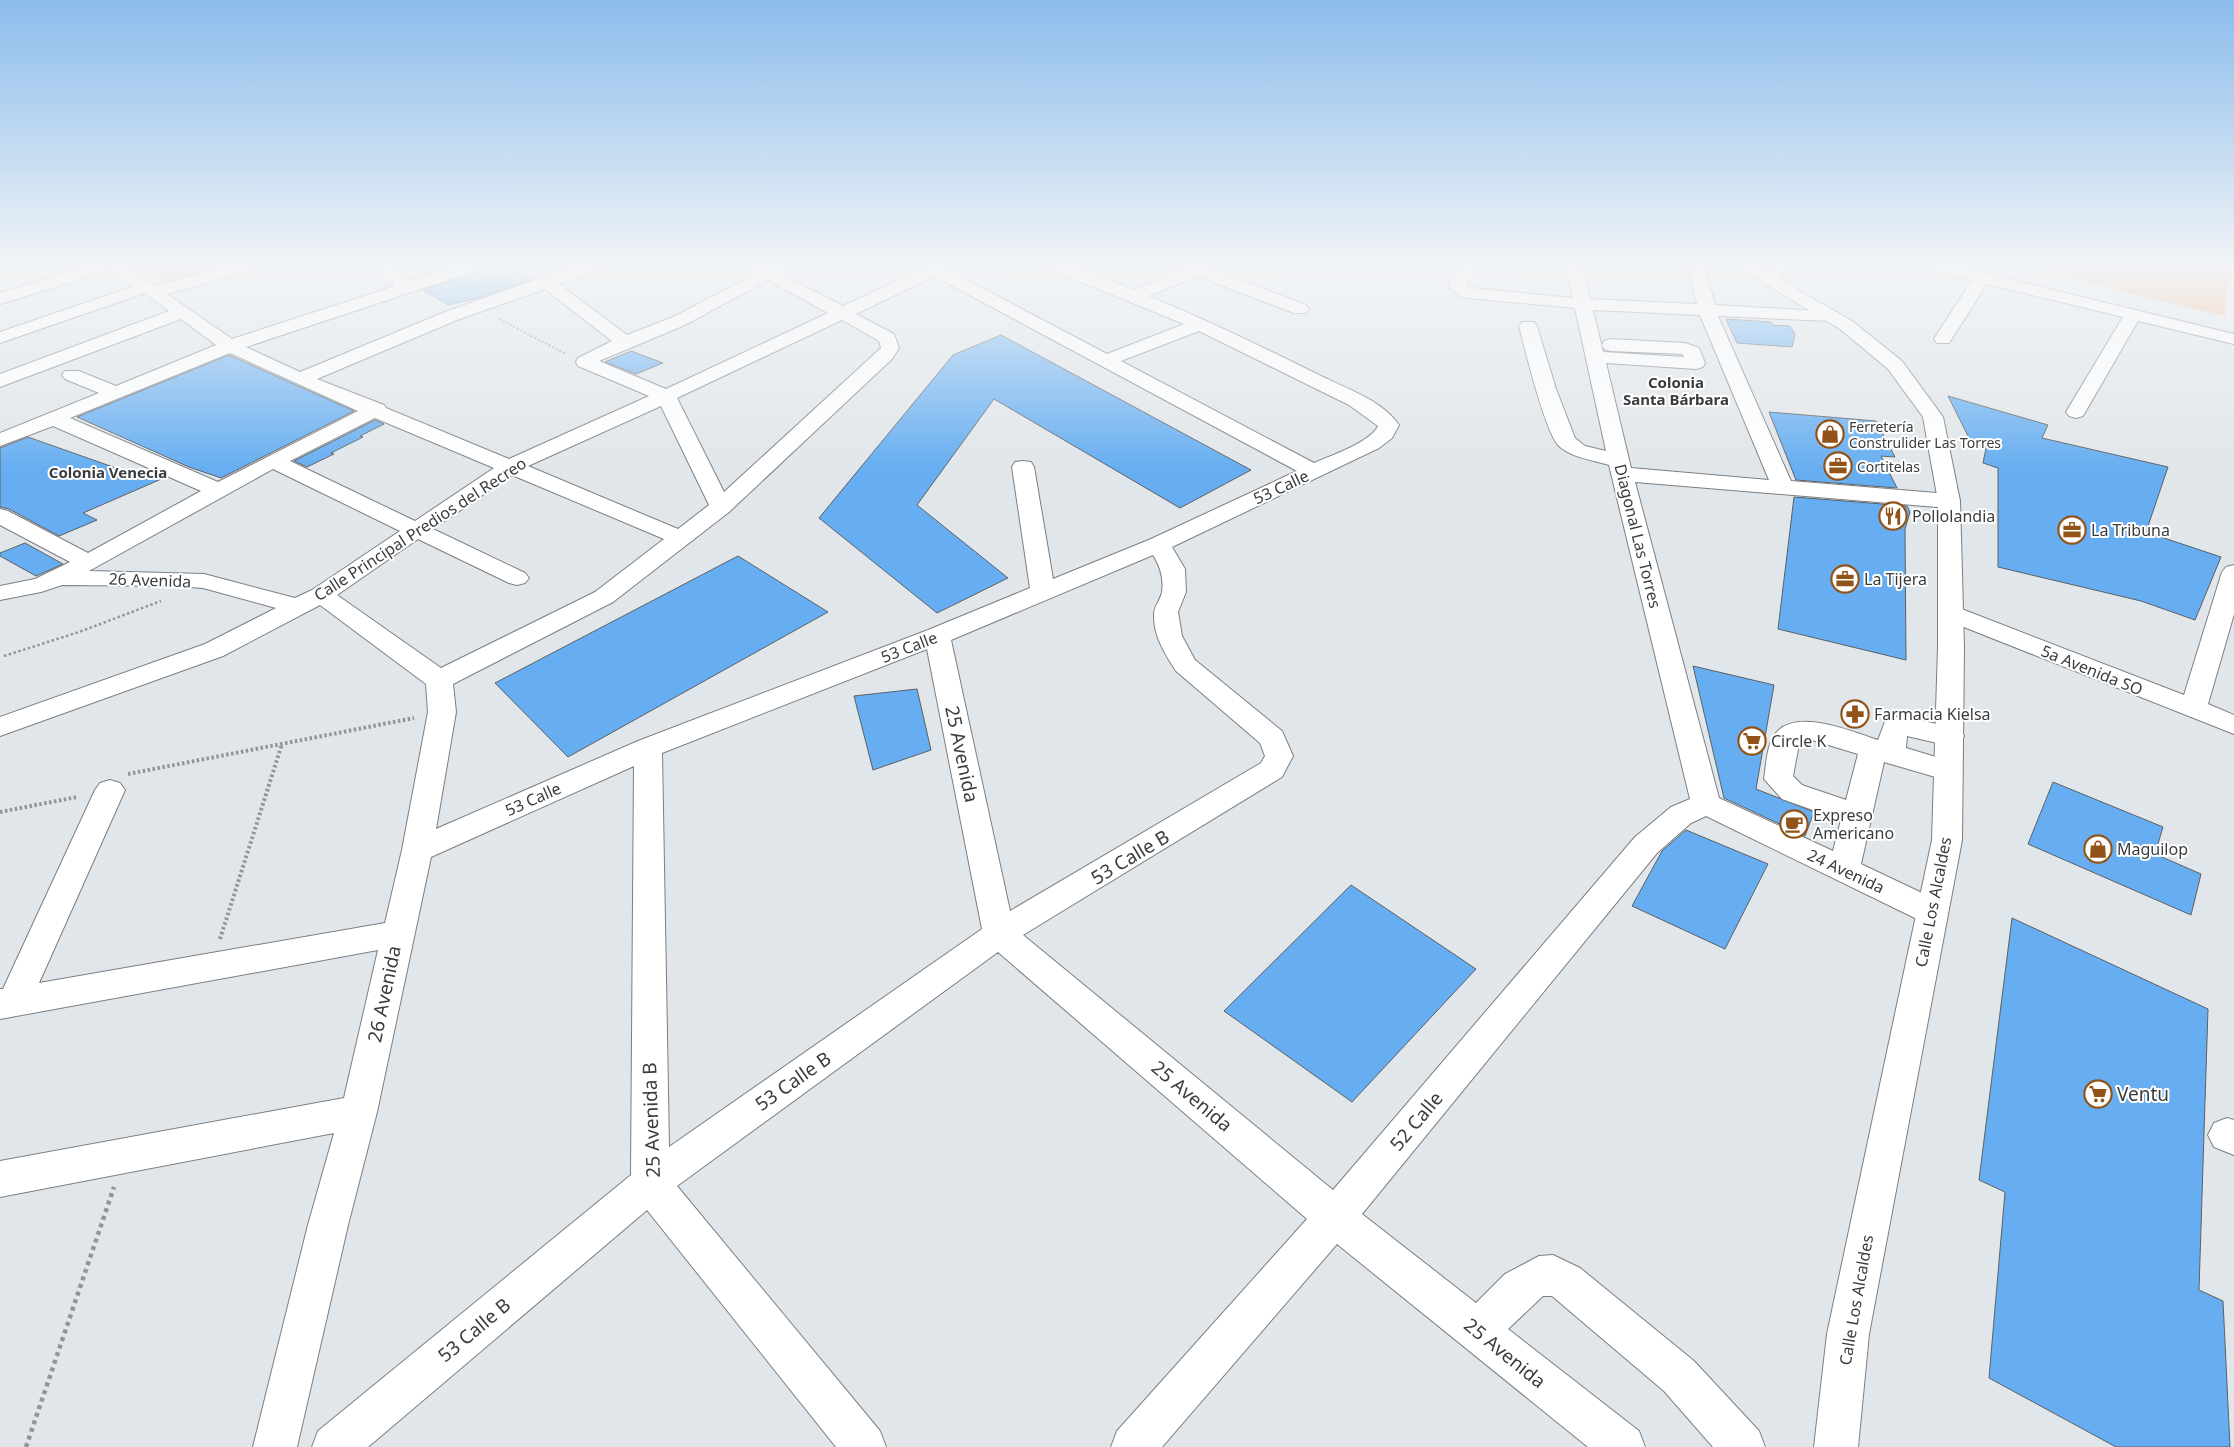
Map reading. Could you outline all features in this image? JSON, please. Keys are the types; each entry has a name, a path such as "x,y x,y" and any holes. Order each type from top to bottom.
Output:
{"street":[{"path":"0,338 14,334"},
{"path":"0,381 126,334"},
{"path":"213,334 230,346 300,379 377,409 681,538"},
{"path":"0,440 114,392 230,346 268,334"},
{"path":"300,379 411,334"},
{"path":"614,334 625,342"},
{"path":"585,362 596,355 647,334"},
{"name":"Calle Principal Predios del Recreo","path":"0,727 214,650 321,596 511,466 666,396 796,334"},
{"path":"321,596 441,696 604,597 721,507 885,355 890,348 888,338 880,334"},
{"path":"1056,334 1314,472"},
{"path":"1105,361 1174,334"},
{"name":"53 Calle","path":"418,850 648,748 937,636 1159,544 1372,444 1385,434 1389,425 1379,414 1217,334"},
{"path":"1530,334 1546,389 1566,441 1578,450 1621,467 1782,485 1949,500"},
{"name":"Diagonal Las Torres","path":"1597,334 1604,351 1621,467 1706,804"},
{"path":"1717,334 1782,485"},
{"name":"Calle Los Alcaldes","path":"1836,1447 1848,1334 1947,840 1950,736 1949,500 1933,417 1894,365 1856,334"},
{"path":"1943,338 1946,334"},
{"path":"2076,412 2122,334"},
{"path":"2211,334 2234,339"},
{"path":"585,362 666,396 721,507"},
{"path":"72,375 114,392"},
{"path":"58,578 218,490 377,409"},
{"path":"52,418 218,490"},
{"path":"273,461 516,578"},
{"path":"1024,466 1043,592"},
{"path":"0,516 87,562"},
{"name":"53 Calle B","path":"334,1447 650,1183 999,934 1272,770 1279,756 1272,738 1185,665 1169,636 1166,612 1174,592 1173,569 1159,544"},
{"path":"2193,709 2234,572"},
{"name":"26 Avenida","path":"0,593 34,587 58,578 176,578 204,582 299,607"},
{"name":"5a Avenida SO","path":"1950,613 2234,725"},
{"name":"25 Avenida","path":"937,636 999,934 1335,1217 1623,1447"},
{"name":"26 Avenida","path":"276,1447 328,1224 359,1112 397,934 418,850 441,696"},
{"path":"1844,870 1858,815 1882,751 1896,726 1900,724 1950,736"},
{"path":"1858,815 1792,792 1778,779 1786,739 1799,732 1812,730 1949,771"},
{"name":"25 Avenida B","path":"648,748 650,1183 864,1447"},
{"path":"7,1003 110,790"},
{"name":"24 Avenida","path":"1706,804 1932,912"},
{"name":"52 Calle","path":"1132,1447 1335,1217 1646,845 1681,815 1706,804"},
{"path":"7,1003 397,934"},
{"path":"0,1179 359,1112"},
{"path":"1478,1331 1515,1292 1536,1278 1549,1275 1566,1282 1679,1376 1743,1447"}],"path":[{"path":"528,334 585,362"},
{"path":"4,656 141,610 204,582"},
{"path":"0,812 110,790 116,776 282,744 441,696"},
{"path":"211,967 282,744"},
{"path":"26,1447 124,1156"}],"building":[{"path":"1733,334 1795,334 1792,347 1737,343"},
{"path":"1001,335 1251,470 1180,508 994,399 917,505 1008,578 937,613 819,518 953,355"},
{"path":"631,351 663,363 636,374 605,362"},
{"path":"229,355 354,411 221,478 189,467 77,417"},
{"name":"La Tribuna","path":"1948,396 2048,425 2042,438 2168,467 2146,532 2221,557 2195,620 2141,601 1998,567 1998,468 1983,463 1986,448 1971,442"},
{"path":"1769,412 1876,421 1895,457 1881,456 1897,488 1796,480"},
{"path":"375,420 384,424 331,453 334,454 307,467 294,461"},
{"path":"28,437 147,479 150,471 166,477 83,513 97,520 59,536 9,509 0,507 0,448"},
{"name":"La Tijera","path":"1794,497 1907,506 1910,512 1905,529 1906,660 1778,629"},
{"path":"25,543 63,564 36,576 0,556 0,553"},
{"path":"738,556 828,612 568,757 495,683"},
{"path":"1693,666 1774,685 1756,789 1814,812 1805,836 1724,798"},
{"path":"917,689 931,750 873,770 854,696"},
{"name":"Maguilop","path":"2053,782 2163,827 2155,854 2201,874 2191,915 2028,844"},
{"path":"1686,830 1768,864 1725,949 1632,906 1662,851"},
{"path":"1351,885 1476,969 1352,1102 1224,1011"},
{"path":"2012,918 2208,1009 2199,1290 2223,1301 2230,1447 2116,1447 1989,1378 2005,1192 1979,1180"}],"place":[{"name":"Ferretería Construlider Las Torres","path":"1830,434"},
{"name":"Cortitelas","path":"1838,466"},
{"name":"Pollolandia","path":"1893,516"},
{"name":"La Tribuna","path":"2072,530"},
{"name":"La Tijera","path":"1845,579"},
{"name":"Farmacia Kielsa","path":"1855,714"},
{"name":"Circle K","path":"1752,741"},
{"name":"Expreso Americano","path":"1794,824"},
{"name":"Maguilop","path":"2098,849"},
{"name":"Ventu","path":"2098,1094"}],"district":[{"name":"Colonia Santa Bárbara","path":"1676,390"},
{"name":"Colonia Venecia","path":"108,472"}]}
